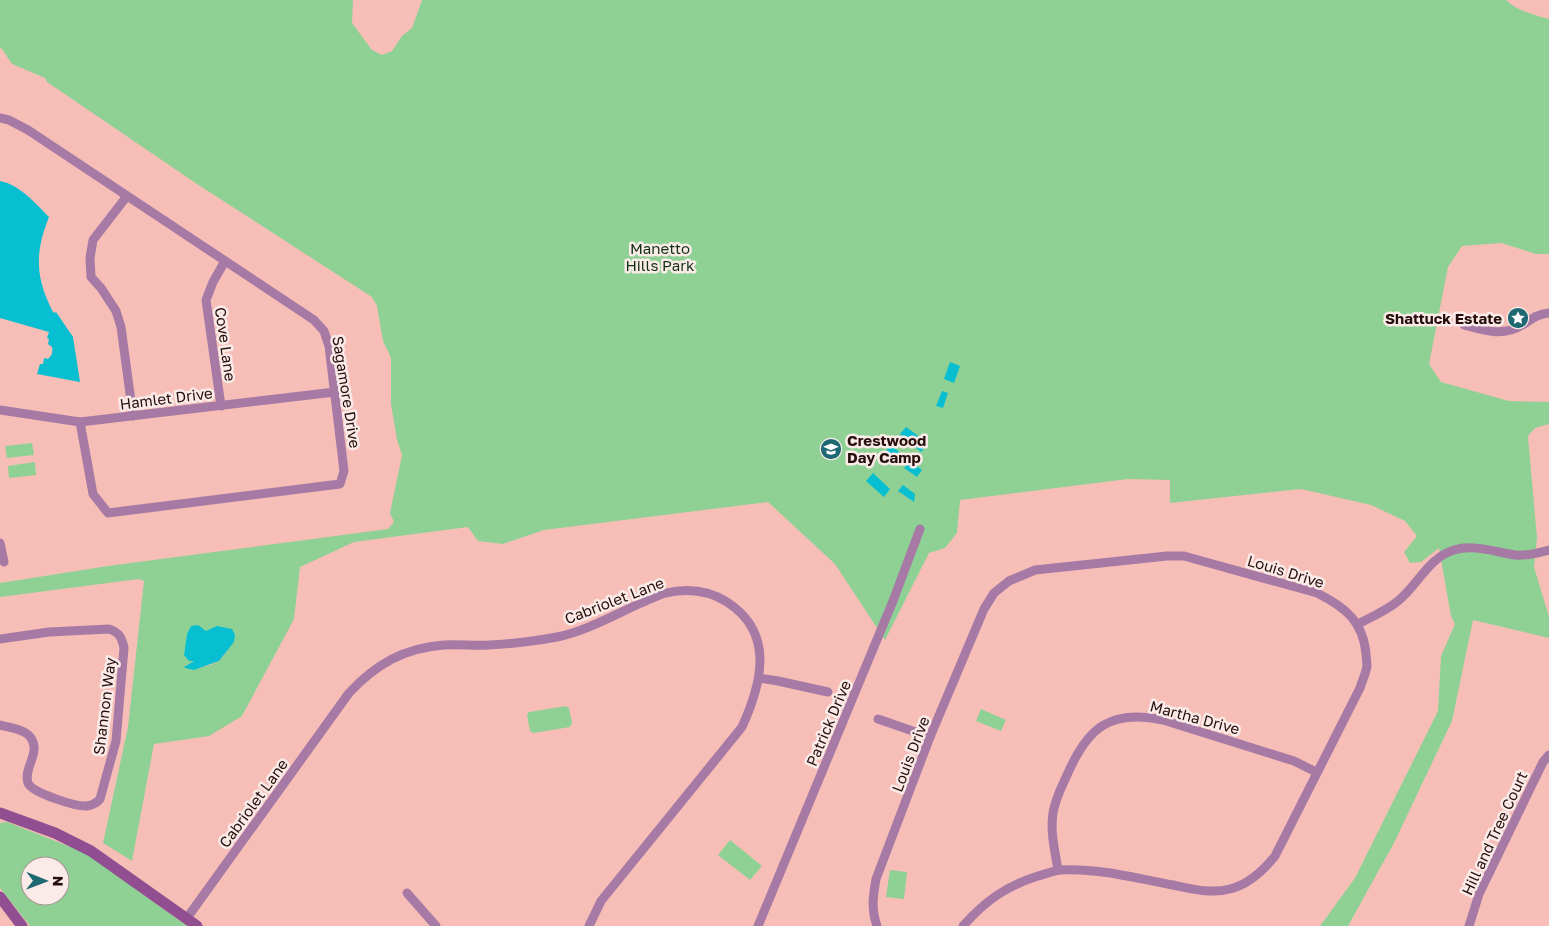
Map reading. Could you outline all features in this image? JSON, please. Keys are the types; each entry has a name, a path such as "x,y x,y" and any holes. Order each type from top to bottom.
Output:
{"street":[{"name":"Sagamore Drive","path":"0,118 9,120 28,130 314,320 324,331 328,346 344,472 340,484 108,513 92,494 80,422"},
{"path":"127,196 93,240 90,258 91,277 116,310 122,327 133,416"},
{"name":"Cove Lane","path":"221,406 206,300 213,282 225,261"},
{"path":"1464,325 1487,332 1505,332 1523,324 1533,316 1549,313"},
{"name":"Hamlet Drive","path":"0,410 80,422 334,392"},
{"name":"Patrick Drive","path":"758,926 879,634 920,529"},
{"path":"0,543 4,562"},
{"path":"1358,624 1398,601 1436,559 1454,550 1475,548 1517,555 1549,550"},
{"name":"Louis Drive","path":"876,926 872,898 876,879 930,736 984,609 994,593 1009,581 1034,570 1184,556 1318,593 1334,601 1348,612 1358,624 1365,644 1367,666 1360,688 1275,856 1263,871 1245,884 1230,890 1210,892 1100,872 1058,870 1017,883 995,896 976,911 963,926"},
{"name":"Cabriolet Lane","path":"187,918 349,693 365,675 404,653 424,647 446,644 491,645 559,636 580,630 664,593 683,590 703,591 721,598 738,609 750,622 758,637 759,678 750,710 742,727 601,901 589,926"},
{"name":"Shannon Way","path":"0,639 49,632 108,629 117,633 122,639 124,648 116,741 100,799 96,804 81,806 35,790 28,783 28,775 34,753 33,741 29,735 22,731 0,726"},
{"name":"Patrick Drive","path":"759,678 828,692"},
{"name":"Martha Drive","path":"1058,870 1052,832 1057,796 1076,754 1090,735 1104,724 1123,718 1144,716 1164,720 1294,761 1316,772"},
{"path":"878,719 930,736"},
{"name":"Hill and Tree Court","path":"1469,926 1478,894 1542,762 1549,756"},
{"path":"3,815 55,833 90,851 197,926"},
{"path":"407,893 436,926"},
{"path":"0,896 22,926"}],"green space":[{"name":"Manetto Hills Park","path":"0,0 353,0 352,23 372,50 382,55 392,51 402,36 412,28 422,0 1506,0 1521,10 1549,19 1549,254 1536,254 1501,243 1462,246 1448,267 1429,364 1441,382 1509,401 1549,402 1549,424 1535,428 1528,436 1537,538 1534,567 1549,617 1549,638 1473,620 1452,721 1394,843 1348,926 1320,926 1355,878 1438,711 1441,656 1455,624 1451,616 1439,548 1421,562 1410,563 1404,552 1417,536 1405,521 1371,505 1301,489 1170,503 1170,480 1128,479 960,500 957,533 945,548 929,553 885,640 835,564 768,502 544,530 503,544 478,541 468,527 354,542 300,567 294,619 242,716 209,736 154,744 132,861 103,843 128,727 144,581 139,579 0,597 0,583 108,566 388,529 394,522 390,513 402,455 397,440 391,404 391,358 383,341 377,306 372,297 197,184 47,82 45,78 12,64 0,48","holes":["203,630 234,642 216,663 196,668 184,667 194,661 189,661 184,651 186,638"]},
{"path":"32,443 34,455 7,458 5,446"},
{"path":"35,462 36,475 9,478 8,466"},
{"path":"566,706 569,708 572,723 570,727 533,733 530,731 527,715 529,712"},
{"path":"981,709 1006,720 1001,731 976,721"},
{"path":"7,822 86,853 187,926 30,926 0,888 0,823"},
{"path":"730,840 762,866 750,880 718,855"},
{"path":"890,870 907,872 904,899 886,897"}],"water":[{"path":"0,181 21,190 49,217 39,253 42,286 52,310 54,313 56,312 73,337 80,382 37,374 44,358 48,359 52,354 52,347 48,344 49,339 47,338 49,332 0,318"},
{"path":"950,362 960,366 954,383 944,379"},
{"path":"942,391 948,393 943,408 936,406"},
{"path":"906,427 928,443 921,452 900,434"},
{"path":"891,445 906,458 901,465 885,452"},
{"path":"910,461 922,470 917,477 904,468"},
{"path":"873,473 890,489 884,497 866,481"},
{"path":"903,485 915,494 914,502 898,491"},
{"path":"198,625 206,631 217,626 232,629 235,635 234,642 219,661 194,670 184,667 194,661 189,661 184,655 187,634 191,626"}],"place":[{"name":"Shattuck Estate","path":"1518,318"},
{"name":"Crestwood Day Camp","path":"831,449"}]}
